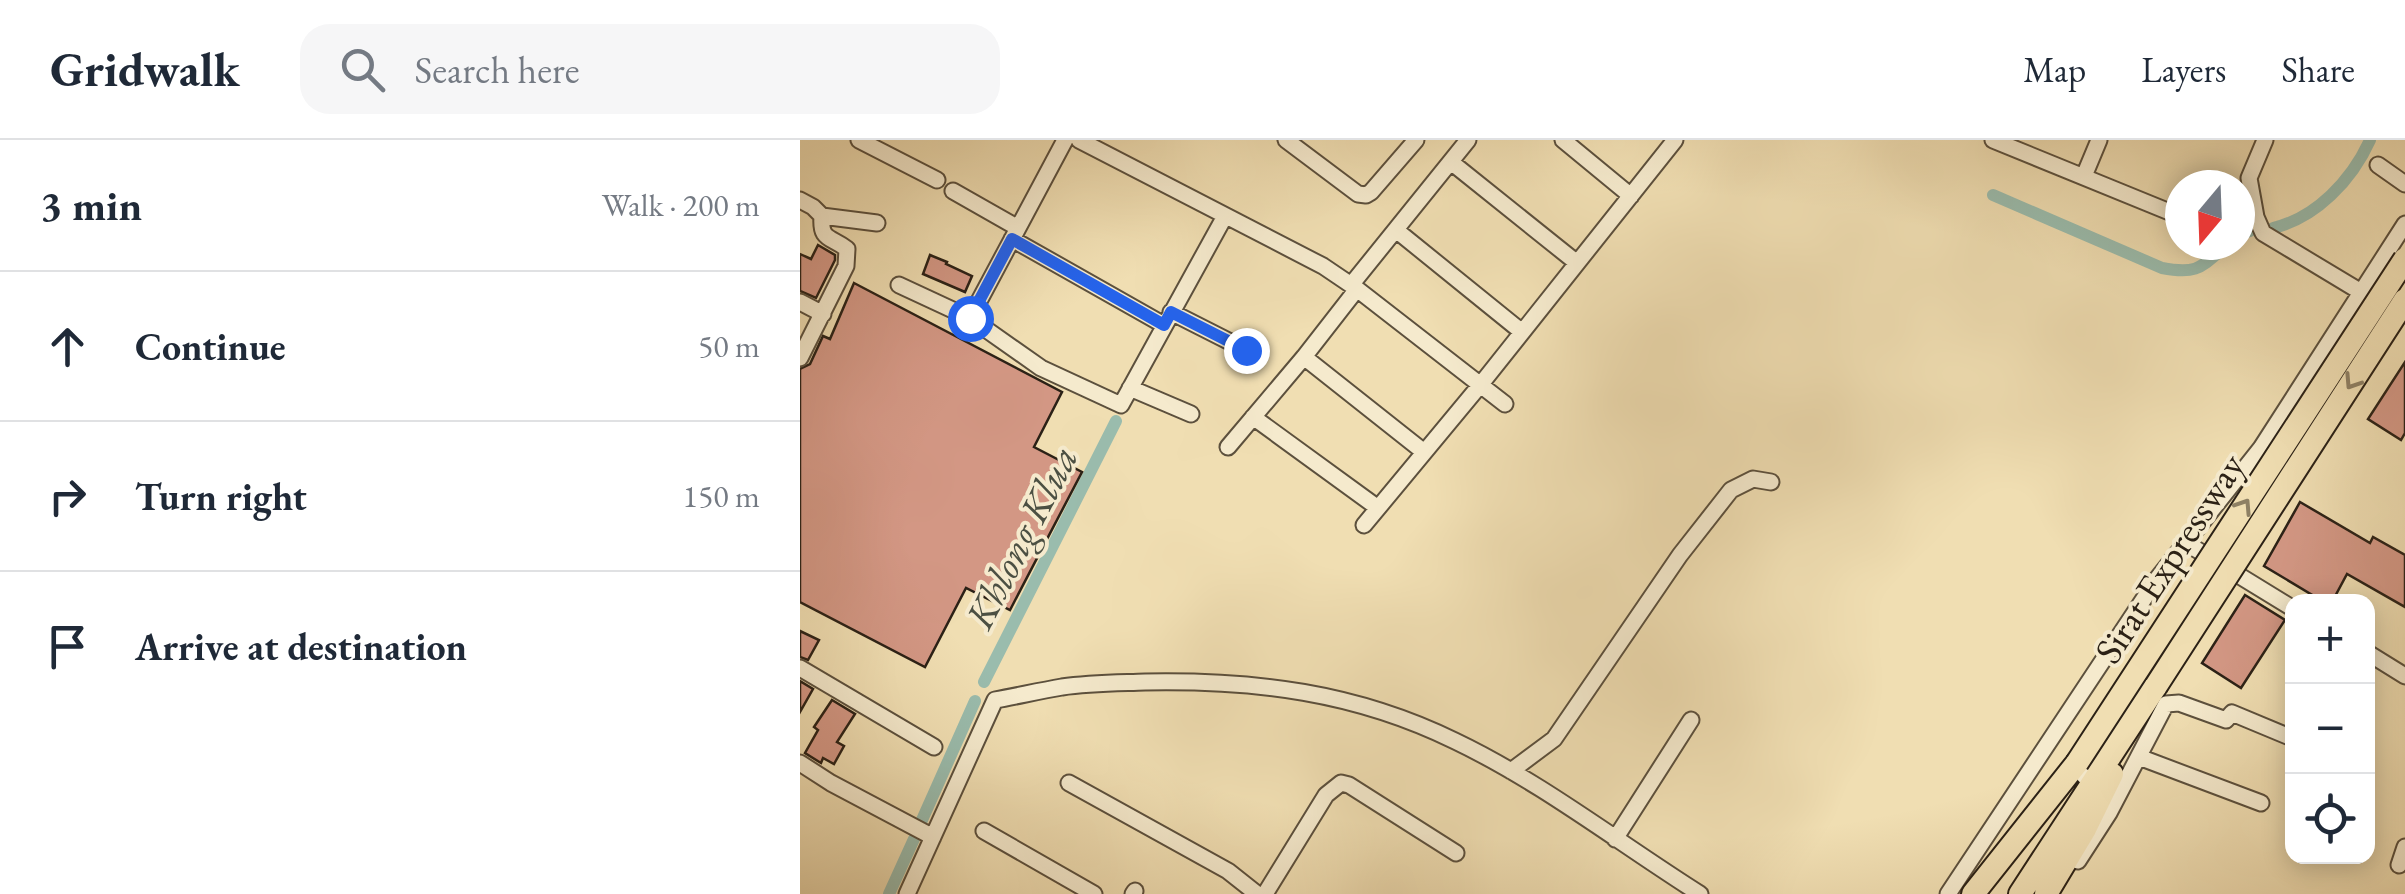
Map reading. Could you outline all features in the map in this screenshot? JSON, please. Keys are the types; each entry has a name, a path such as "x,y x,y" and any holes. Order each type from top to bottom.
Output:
{"highway":[{"name":"Sirat Expressway","path":"1991,894 2405,259"},
{"name":"Sirat Expressway","path":"2020,894 2405,300"},
{"path":"2046,894 2085,830 2156,686"},
{"path":"1973,894 2077,764"}],"street":[{"path":"860,140 936,180"},
{"path":"970,318 1064,140"},
{"path":"1080,140 1322,266 1504,404"},
{"path":"1286,140 1358,194 1366,195 1416,140"},
{"path":"1563,140 1631,196"},
{"path":"1364,524 1676,140"},
{"path":"1994,140 2165,209"},
{"path":"2084,176 2099,140"},
{"path":"2265,140 2250,178 2256,217 2263,233 2405,316"},
{"path":"1228,447 1304,357 1463,142"},
{"path":"1451,162 1577,264"},
{"path":"2378,166 2405,184"},
{"path":"953,191 1015,234 1167,318 1246,350"},
{"path":"800,200 822,216 877,222"},
{"path":"800,358 848,256 846,249 825,237 822,216"},
{"path":"899,285 970,318 1041,368 1121,406 1225,216"},
{"path":"1948,894 2158,579 2261,448 2405,224"},
{"path":"1396,230 1522,332"},
{"path":"800,302 822,314"},
{"path":"1304,357 1424,452"},
{"path":"1130,388 1191,414"},
{"path":"1254,418 1378,508"},
{"path":"1511,771 1554,739 1680,555 1732,490 1754,479 1771,482"},
{"path":"2186,543 2285,604"},
{"path":"2010,894 2217,570"},
{"path":"2375,658 2405,676"},
{"path":"800,668 934,748"},
{"path":"907,894 994,700 1064,686 1200,681 1264,685 1324,695 1395,715 1455,740 1511,771 1700,894"},
{"path":"2056,894 2109,813 2166,704 2180,702 2226,720 2232,713 2285,735"},
{"path":"1615,839 1692,720"},
{"path":"2139,757 2262,802"},
{"path":"800,763 932,837"},
{"path":"1069,783 1228,870 1257,894"},
{"path":"1264,894 1326,794 1341,784 1349,785 1456,853"},
{"path":"984,831 1094,894"},
{"path":"2398,864 2405,847"},
{"path":"1664,894 1673,878"}],"building":[{"path":"818,245 835,255 835,260 816,298 800,291 800,254 811,259"},
{"path":"930,255 972,276 965,292 923,274"},
{"path":"854,283 1062,392 1034,447 1082,472 1010,610 966,588 925,667 800,602 800,369 810,364 823,336 830,339"},
{"path":"2405,362 2405,433 2401,440 2368,419"},
{"path":"2300,502 2370,543 2373,537 2405,555 2405,607 2347,574 2336,594 2311,594 2264,566"},
{"path":"2245,595 2285,620 2241,688 2202,663"},
{"path":"800,631 819,640 808,660 800,657"},
{"path":"800,681 813,689 800,712"},
{"path":"832,700 855,714 837,742 844,746 834,764 823,758 821,763 805,753 818,730 814,727"}],"waterway":[{"path":"2273,228 2304,216 2331,195 2370,140"},
{"path":"1993,195 2162,268 2192,270 2209,260"},
{"name":"Khlong Klua","path":"984,682 1116,421"},
{"name":"Khlong Klua","path":"922,820 975,701"},
{"name":"Khlong Klua","path":"889,894 914,839"}],"route":[{"path":"970,318 1012,239 1164,325 1171,312 1246,350"}]}
